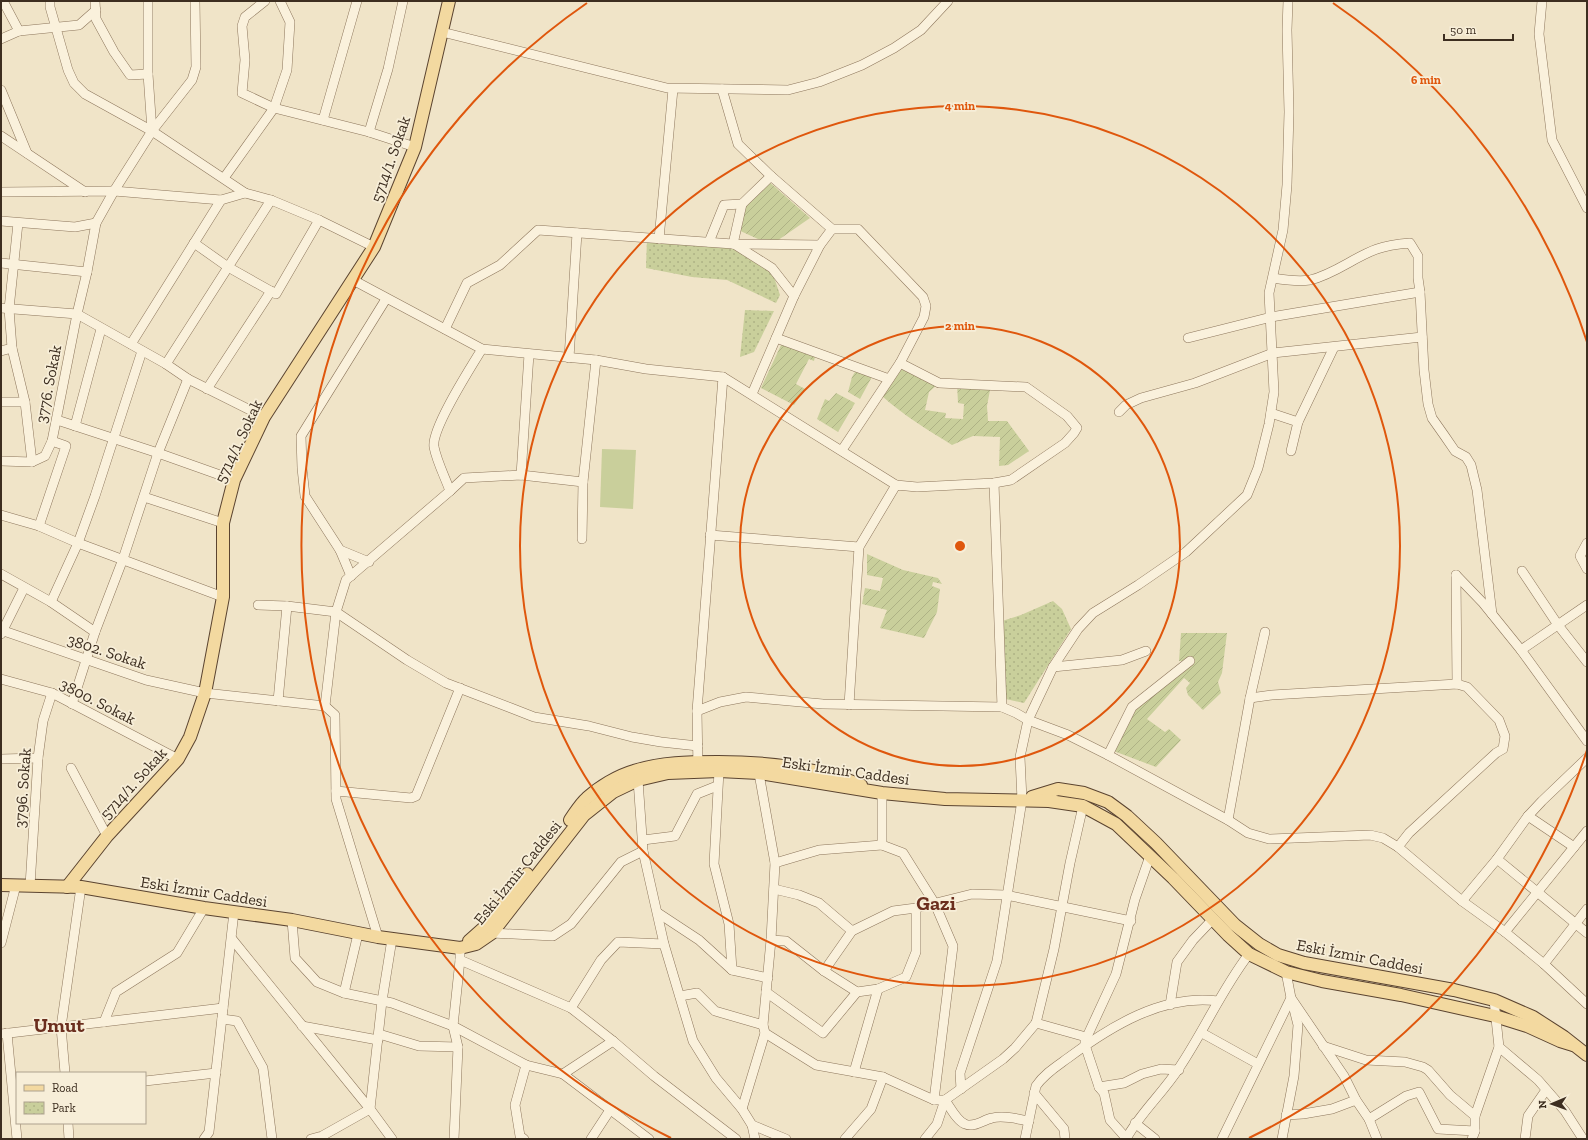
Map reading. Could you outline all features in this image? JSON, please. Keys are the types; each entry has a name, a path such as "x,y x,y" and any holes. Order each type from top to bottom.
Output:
{"main road":[{"name":"5714/1. Sokak","path":"67,887 107,836 178,759 190,737 205,693 223,597 223,523 234,480 264,417 374,247 414,147 449,1"},
{"path":"460,954 487,925 586,799 608,783 632,771 656,764 698,767 758,768"},
{"name":"Eski İzmir Caddesi","path":"1,885 81,888 204,908 292,920 358,934 392,939 460,954 492,933 584,814 613,792 638,780 698,767 719,771 758,768 882,793 945,799 1049,801 1083,806 1116,824 1250,954 1286,972 1322,981 1401,995 1495,1016 1527,1026 1560,1041 1573,1045"},
{"name":"Eski İzmir Caddesi","path":"1022,800 1058,790 1084,793 1108,802 1127,816 1156,843 1235,925 1259,944 1278,955 1304,963 1454,990 1494,1000 1533,1017 1564,1037 1587,1055"}],"street":[{"path":"50,1 50,7 68,70 74,83 85,94 152,131 245,193 271,200 319,220 374,247"},
{"path":"148,1 148,74 152,131"},
{"path":"1,222 75,228 96,223 114,191 152,131 192,80 196,67 194,1"},
{"path":"265,1 245,17 242,26 245,60 242,93 274,108 369,132 414,147"},
{"path":"224,178 274,108 287,70 290,22 280,1"},
{"path":"323,120 357,1"},
{"path":"369,132 388,70 403,1"},
{"path":"442,1 449,1"},
{"path":"442,32 650,85 673,89 788,90 819,82 862,65 894,48 922,30 948,1"},
{"path":"961,1089 960,1073 997,961 1006,895 1022,800 1020,758 1028,720 1053,667 1078,628 1093,613 1138,585 1186,552 1247,495 1258,468 1271,413 1274,392 1269,293 1283,230 1287,185 1289,112 1287,30 1288,1"},
{"path":"1542,1 1539,34 1552,140 1587,208"},
{"path":"5,2 19,31"},
{"path":"1,39 19,31 79,25 95,6"},
{"path":"95,6 96,19 114,52 130,75 148,74"},
{"path":"659,238 673,89"},
{"path":"722,89 738,144 771,176 832,230 858,229 923,297 926,306 924,317 900,363 842,450"},
{"path":"1,90 27,153"},
{"path":"1,136 85,192"},
{"path":"733,244 742,204 771,176"},
{"path":"1,192 114,191 221,200 245,193"},
{"path":"131,344 221,200"},
{"path":"166,364 271,200"},
{"path":"709,242 724,205 742,204"},
{"path":"194,243 228,267 276,294 319,220"},
{"path":"1,461 32,462 25,402 12,348 5,309 13,265 18,223"},
{"name":"3776. Sokak","path":"32,462 45,456 52,441 77,314 88,272 96,223"},
{"path":"445,329 467,283 500,265 538,230 733,244 820,245"},
{"path":"752,394 794,296 820,245 832,230"},
{"path":"569,358 577,233"},
{"path":"1273,278 1287,280 1309,280 1333,272 1376,249 1393,244 1410,243 1418,256 1418,278 1428,404 1432,418 1455,450 1466,457 1471,465 1477,490 1492,614"},
{"path":"733,244 772,268 794,296"},
{"path":"1,264 88,272"},
{"path":"353,280 482,349 596,360 646,369 723,377 896,485 917,487 994,483 1011,480 1065,442 1077,428 1067,416 1026,387 939,383 900,363"},
{"path":"207,389 271,291"},
{"path":"1188,338 1271,318 1420,292"},
{"path":"351,576 340,550 305,496 301,436 386,298"},
{"path":"5,309 77,314 101,329 166,364 188,379 264,417"},
{"path":"75,426 101,329"},
{"path":"1119,412 1126,405 1141,398 1195,383 1273,353 1422,337"},
{"path":"776,338 889,379"},
{"path":"1291,451 1298,422 1334,347"},
{"path":"1,351 12,348"},
{"path":"450,491 434,446 438,428 443,415 482,349"},
{"path":"51,602 78,543 95,496 142,351"},
{"path":"521,475 529,354"},
{"path":"582,539 583,482 596,360"},
{"path":"698,767 697,711 723,377"},
{"path":"72,704 86,660 123,559 158,453 188,379"},
{"path":"1,402 25,402"},
{"path":"1271,413 1298,422"},
{"path":"57,420 234,480"},
{"path":"38,526 66,446 52,441"},
{"path":"378,937 336,799 335,715 325,706 336,612 346,580 369,562 464,478 521,475 583,482"},
{"path":"994,483 1002,708"},
{"path":"849,705 859,547 896,485"},
{"path":"144,497 223,523"},
{"path":"1,515 38,526 78,543 223,597"},
{"path":"710,535 859,547"},
{"path":"1587,544 1580,556 1587,568"},
{"path":"340,550 369,562"},
{"path":"1522,571 1558,625 1587,662"},
{"path":"1,574 51,602 96,632"},
{"path":"1457,684 1456,575 1492,614 1521,650 1587,741"},
{"path":"1,632 24,588"},
{"path":"258,605 287,606 336,612 407,660 446,683 534,717 589,726 662,742 698,746"},
{"path":"1521,650 1587,605"},
{"path":"278,701 287,606"},
{"name":"3802. Sokak","path":"1,632 146,680 205,693 325,706"},
{"path":"1228,820 1250,698 1265,632"},
{"path":"1053,667 1070,667 1122,660 1146,651"},
{"path":"1108,755 1132,707 1190,661"},
{"name":"3800. Sokak","path":"1,679 52,693 178,759"},
{"path":"1250,698 1272,695 1457,684 1467,687 1499,720 1505,736 1503,749 1496,753 1409,833 1398,847"},
{"path":"336,791 411,798 416,796 460,688"},
{"name":"3796. Sokak","path":"30,886 38,758 43,721 52,693"},
{"path":"697,711 720,702 746,697 816,704 1002,708 1016,713 1028,720 1068,735 1108,755 1228,820 1248,833 1269,839 1370,835 1384,838 1398,847 1462,901 1505,932 1544,964 1587,1004"},
{"path":"1,759 38,758"},
{"path":"1462,901 1497,859 1528,816 1542,800 1587,758"},
{"path":"71,768 107,836"},
{"path":"742,1108 764,1029 774,889 775,863 758,768"},
{"path":"719,771 714,864 729,924 732,970"},
{"path":"638,780 643,851 664,944 693,1041 716,1078 742,1108 752,1125 755,1139"},
{"path":"643,840 675,836 697,794 717,786"},
{"path":"882,793 882,845"},
{"path":"680,996 697,993 715,1011 764,1029 816,1065 883,1077 934,1100 945,1100 1003,1059 1036,1023 1063,906 1070,863 1083,806"},
{"path":"1528,816 1574,847"},
{"path":"1505,932 1587,831"},
{"path":"775,863 819,850 882,845 903,853 935,904 953,946 934,1100"},
{"path":"492,933 553,936 571,924 621,862 643,851"},
{"path":"1150,856 1135,899 1131,921 1116,974 1086,1041 1099,1087 1104,1093 1110,1120 1126,1139 1135,1123 1179,1070 1236,970 1250,954"},
{"path":"1497,859 1587,933"},
{"path":"1,943 16,885"},
{"path":"65,1072 61,1027 81,888"},
{"path":"774,889 799,895 819,903 852,931"},
{"path":"824,971 852,931 893,911 935,904 972,894 1006,895 1131,921"},
{"path":"104,1022 116,992 177,953 204,908"},
{"path":"771,940 786,941 824,971 857,992 878,989 906,977 916,952 916,908"},
{"path":"1544,964 1575,922 1587,909"},
{"path":"207,1137 224,1008 234,912"},
{"path":"658,913 700,940 732,970 768,978"},
{"path":"1170,1005 1177,962 1193,940 1214,919"},
{"path":"292,920 295,958 317,982 344,993 392,1003 454,1026 526,1065 563,1074 649,1139"},
{"path":"344,993 358,934"},
{"path":"232,939 370,1109 392,1139"},
{"path":"370,1109 382,1001 392,939"},
{"path":"571,1008 601,960 618,942 664,944"},
{"path":"454,1139 458,1047 454,1026 460,954 571,1008 654,1076 736,1139"},
{"path":"1282,1139 1294,1076 1298,1025 1286,972"},
{"path":"854,1072 878,989"},
{"path":"766,992 823,1033 857,992"},
{"path":"1291,998 1344,1076 1356,1100 1369,1119 1377,1139"},
{"path":"1222,1139 1291,998"},
{"path":"1025,1139 1034,1093 1041,1079 1086,1041 1137,1015 1170,1005 1198,1000 1218,1001"},
{"path":"1369,1119 1406,1096 1419,1092 1438,1129 1473,1135 1475,1116 1499,1047 1494,1000"},
{"path":"17,1139 4,1034 224,1008"},
{"path":"222,1019 237,1021 263,1068 272,1139"},
{"path":"1036,1023 1086,1041"},
{"path":"302,1026 379,1037 419,1046 458,1047"},
{"path":"1202,1032 1258,1064"},
{"path":"563,1074 613,1041"},
{"path":"1323,1046 1366,1060 1405,1062 1423,1067 1428,1070 1450,1095 1475,1116"},
{"path":"1499,1047 1538,1080 1566,1111 1583,1139"},
{"path":"522,1138 514,1105 526,1065"},
{"path":"1099,1087 1124,1083 1142,1074 1161,1069 1179,1070"},
{"path":"146,1081 216,1073"},
{"path":"845,1139 871,1109 883,1077"},
{"path":"1525,1139 1528,1116 1546,1090"},
{"path":"1034,1093 1064,1129 1066,1139"},
{"path":"945,1100 962,1122 967,1125 974,1125 986,1119 997,1117 1029,1121"},
{"path":"925,1139 937,1124 945,1100"},
{"path":"1286,1115 1332,1109 1356,1100"},
{"path":"311,1139 322,1136 370,1109"},
{"path":"592,1139 610,1110"},
{"path":"1135,1123 1155,1139"},
{"path":"68,1124 69,1139"},
{"path":"752,1125 786,1139"}],"green space":[{"path":"767,180 810,218 771,245 736,229 742,204"},
{"path":"647,238 733,244 773,274 780,295 776,303 727,280 692,277 646,268"},
{"path":"745,310 774,311 754,352 740,357"},
{"path":"785,341 816,352 814,361 809,359 796,384 805,389 794,405 761,388 781,345"},
{"path":"900,363 939,383 929,392 925,410 946,413 945,418 963,419 964,404 958,403 957,384 991,385 987,406 988,421 1007,421 1029,451 1008,465 999,466 1000,437 973,436 952,445 898,410 882,396"},
{"path":"858,367 874,373 860,399 848,392 852,377"},
{"path":"836,393 855,403 838,432 817,419 825,399 829,401"},
{"path":"602,449 636,450 633,509 600,507"},
{"path":"867,554 903,570 938,578 942,584 933,582 932,586 940,589 937,612 924,638 880,628 887,610 862,604 865,588 880,591 883,578 867,575"},
{"path":"1053,601 1062,609 1071,629 1024,703 1001,698 999,622 1021,615"},
{"path":"1181,633 1227,633 1222,673 1218,682 1221,693 1203,710 1188,695 1186,688 1190,683 1184,678 1147,719 1165,732 1169,729 1181,740 1156,767 1111,750 1132,707 1190,661 1179,661"}],"district":[{"name":"Gazi","path":"936,903"},
{"name":"Umut","path":"59,1025"}]}
